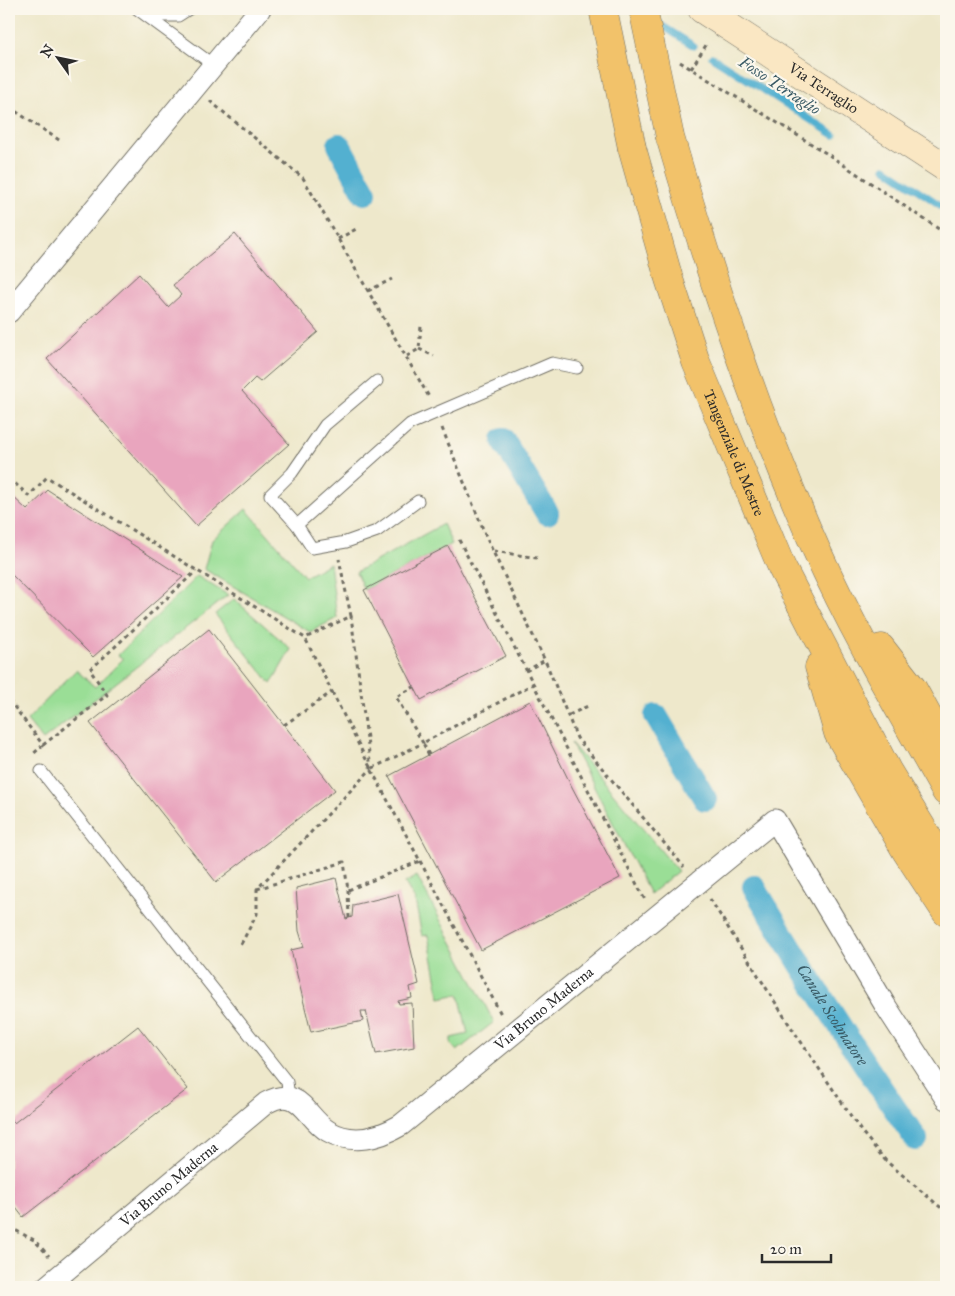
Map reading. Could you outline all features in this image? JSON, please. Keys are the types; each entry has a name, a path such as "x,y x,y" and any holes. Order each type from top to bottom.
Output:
{"highway":[{"name":"Tangenziale di Mestre","path":"603,9 632,148 669,279 696,362 770,541 807,620 887,770 946,867"},
{"path":"643,9 670,137 733,340 766,428 816,548 840,599 946,792"},
{"path":"840,599 913,689 946,749"},
{"path":"807,620 838,733 906,851 946,912"}],"main road":[{"name":"Via Terraglio","path":"712,15 946,168"}],"street":[{"path":"9,312 212,64 260,9"},
{"name":"Via Bruno Maderna","path":"46,1287 266,1103 276,1097 289,1097 298,1101 327,1130 340,1136 354,1138 383,1135 415,1113 776,820 885,1005 946,1099"}],"lane":[{"path":"137,9 212,64"},
{"path":"148,16 178,16 189,9"},
{"path":"297,525 410,424 552,363 576,368"},
{"path":"377,381 325,425 292,473 270,495 297,525 312,548 336,544 378,530 418,501"},
{"path":"41,771 287,1082 289,1097"}],"path":[{"path":"691,69 712,15"},
{"path":"675,59 828,155 946,234"},
{"path":"193,87 303,178 432,402"},
{"path":"9,107 62,142"},
{"path":"338,239 358,228"},
{"path":"368,291 392,279"},
{"path":"407,356 418,349 422,326"},
{"path":"418,349 434,356"},
{"path":"440,422 487,540 494,551 545,660 577,738 721,914 787,1021 861,1131 886,1161 946,1212"},
{"path":"9,478 29,496 47,478 305,638 371,769 504,1018"},
{"path":"459,540 646,903 653,898"},
{"path":"336,544 351,616 371,769"},
{"path":"494,551 537,558"},
{"path":"41,771 30,757 107,695 90,670 196,571"},
{"path":"305,638 351,616"},
{"path":"526,671 545,660"},
{"path":"241,944 257,914 257,889 371,769 533,684"},
{"path":"414,687 396,697 429,754"},
{"path":"284,725 332,692"},
{"path":"9,700 43,745"},
{"path":"569,715 588,706"},
{"path":"348,890 420,861"},
{"path":"257,889 344,862 349,918"},
{"path":"9,1227 34,1240 51,1258"}],"green space":[{"path":"246,509 305,577 330,563 337,618 310,632 204,569 212,540"},
{"path":"443,524 452,544 364,590 356,572"},
{"path":"197,576 228,595 43,740 27,720 76,670 95,687 123,659 118,655"},
{"path":"234,599 291,649 271,684 215,614"},
{"path":"571,743 678,871 650,894"},
{"path":"417,876 494,1022 457,1051 451,1044 451,1038 468,1034 459,994 440,998 428,935 422,936 415,900 405,883"}],"building":[{"path":"235,234 318,332 260,382 255,378 242,391 289,444 196,526 47,359 139,274 168,307 181,295 173,285"},
{"path":"48,490 183,577 93,657 9,572 9,493 27,510"},
{"path":"448,546 506,656 421,700 364,590"},
{"path":"209,629 335,790 216,882 90,723"},
{"path":"530,701 572,787 620,878 481,950 389,776"},
{"path":"336,878 346,919 352,917 353,905 398,894 419,984 410,987 412,998 398,1001 399,1004 412,1003 414,1047 376,1054 366,1011 361,1011 363,1021 311,1032 291,950 304,947 299,931 296,888"},
{"path":"138,1026 188,1089 23,1217 9,1199 9,1117 14,1123"}],"waterway":[{"name":"Fosso Terraglio","path":"653,20 694,46"},
{"name":"Fosso Terraglio","path":"712,57 834,135"},
{"name":"Canale Scolmatore","path":"339,145 365,193"},
{"name":"Fosso Terraglio","path":"885,168 946,209"},
{"name":"Canale Scolmatore","path":"503,440 547,513"},
{"name":"Canale Scolmatore","path":"656,716 705,799"},
{"name":"Canale Scolmatore","path":"754,887 832,1014 916,1139"}]}
